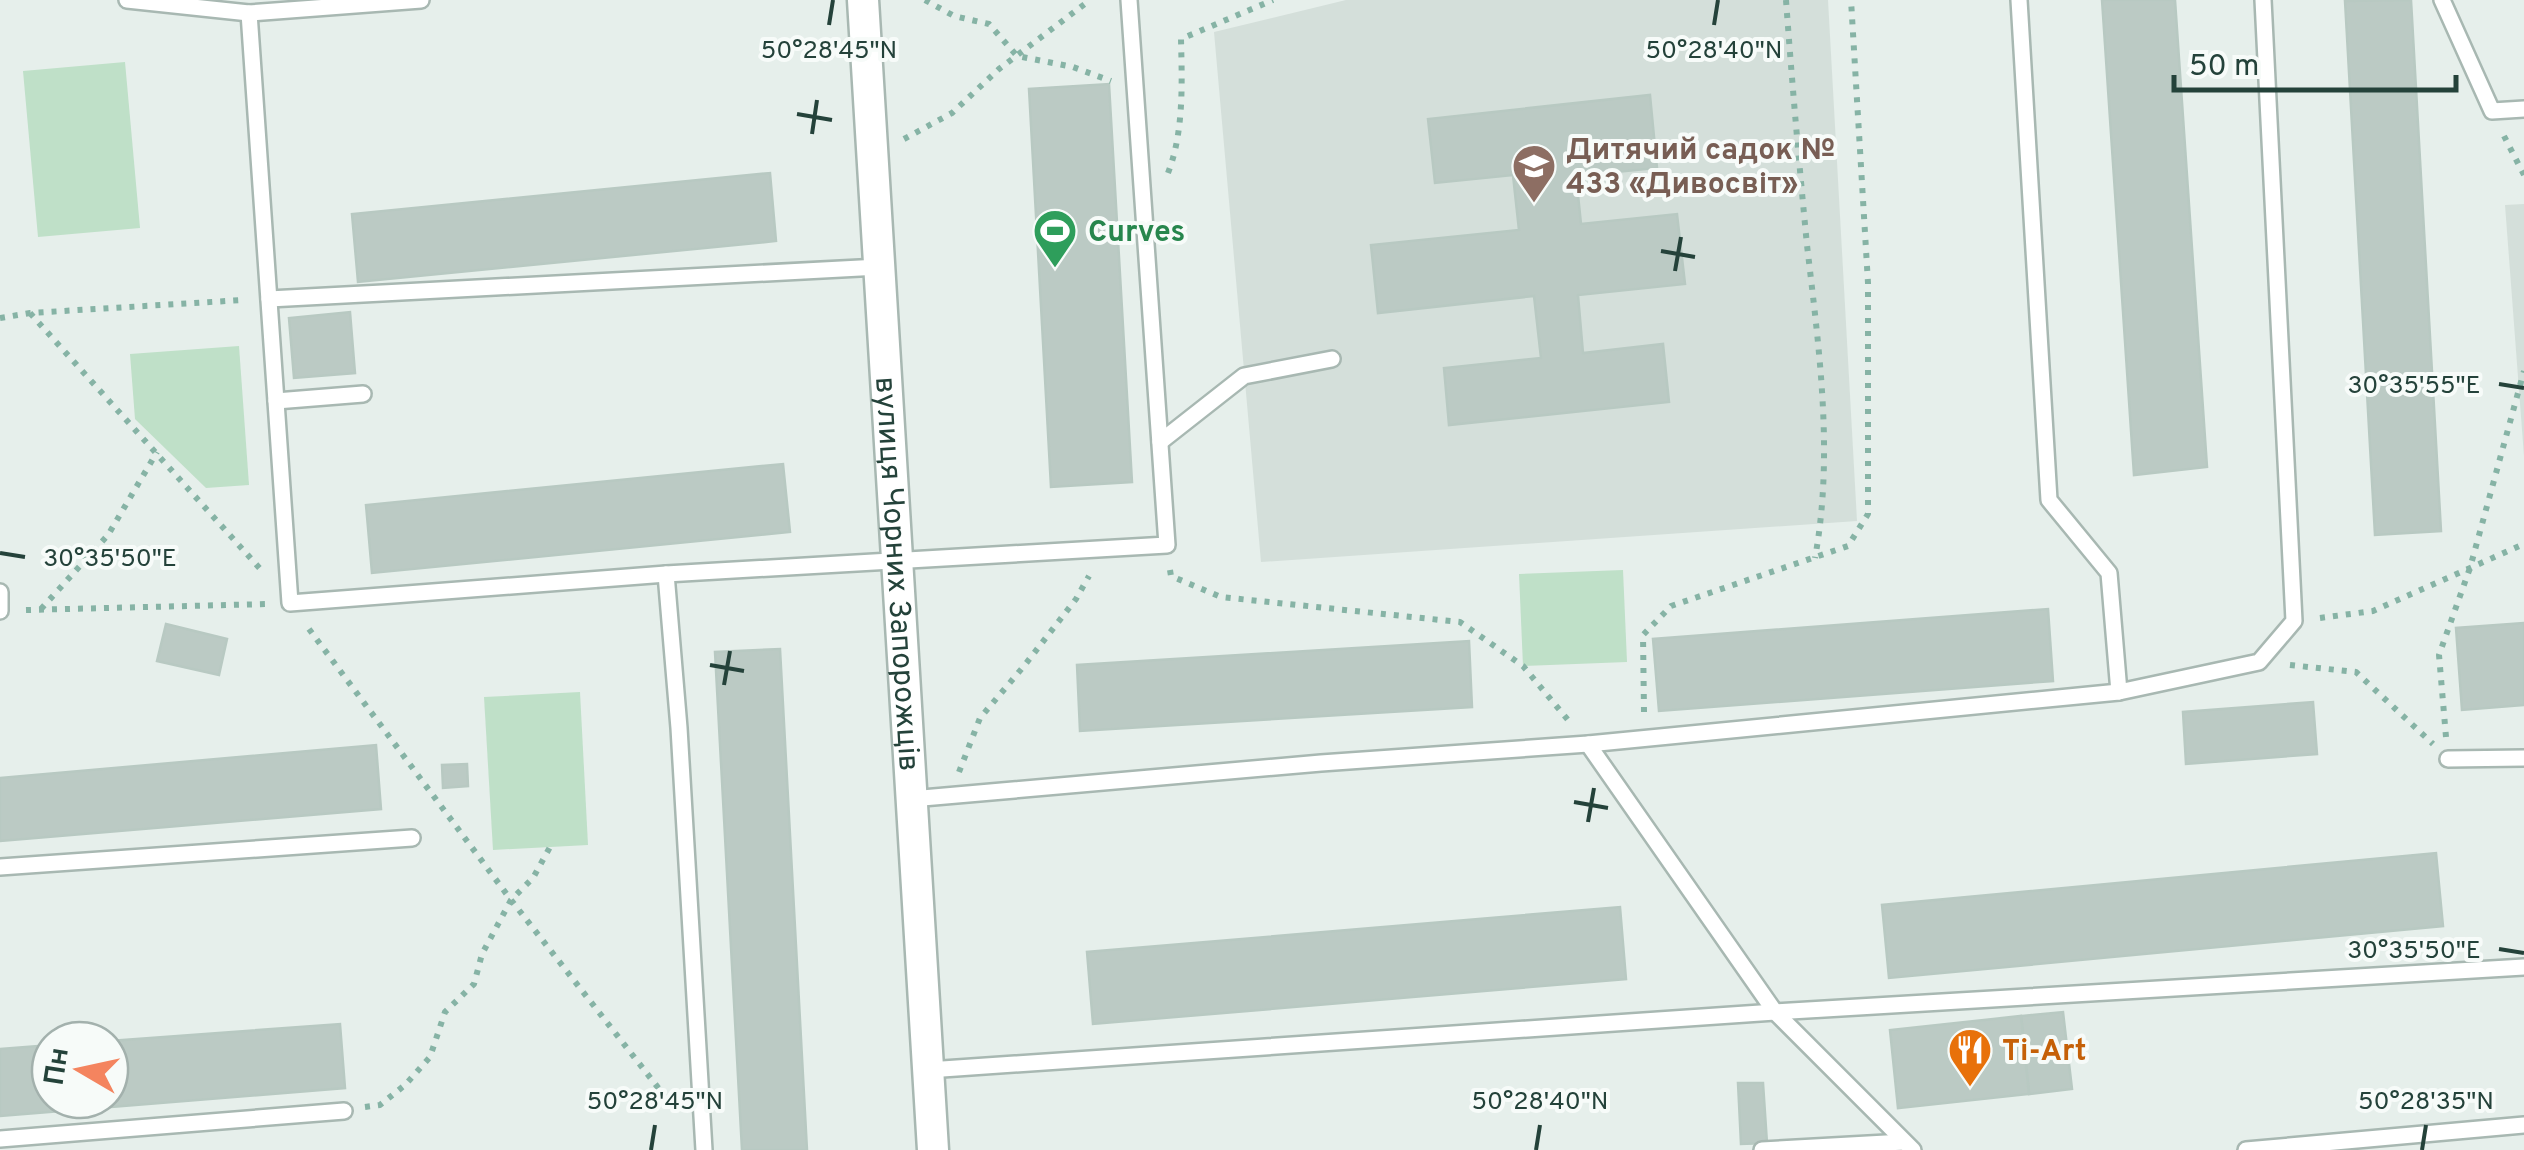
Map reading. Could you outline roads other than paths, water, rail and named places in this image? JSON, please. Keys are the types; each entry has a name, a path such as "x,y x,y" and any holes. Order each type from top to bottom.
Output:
{"street":[{"name":"вулиця Чорних Запорожців","path":"863,0 934,1150"}],"lane":[{"path":"127,0 249,13 421,0"},
{"path":"249,13 290,603 666,574 1167,545 1129,0"},
{"path":"2020,0 2049,500 2110,573 2118,692"},
{"path":"912,799 1588,744 2118,692 2258,662 2294,621 2262,0"},
{"path":"2442,0 2492,111 2524,109"},
{"path":"269,299 879,267"},
{"path":"1160,442 1244,376 1332,359"},
{"path":"276,402 364,394"},
{"path":"666,574 704,1148"},
{"path":"0,592 0,610"},
{"path":"1588,744 1774,1012 1909,1146"},
{"path":"2448,759 2524,758"},
{"path":"0,867 412,838"},
{"path":"928,1070 1774,1012 2524,967"},
{"path":"0,1139 344,1111"},
{"path":"2246,1150 2524,1124"},
{"path":"1762,1150 1909,1146"}],"place":[{"name":"Дитячий садок № 433 «Дивосвіт»","path":"1534,204"},
{"name":"Curves","path":"1055,269"},
{"name":"Ti-Art","path":"1970,1088"}]}
